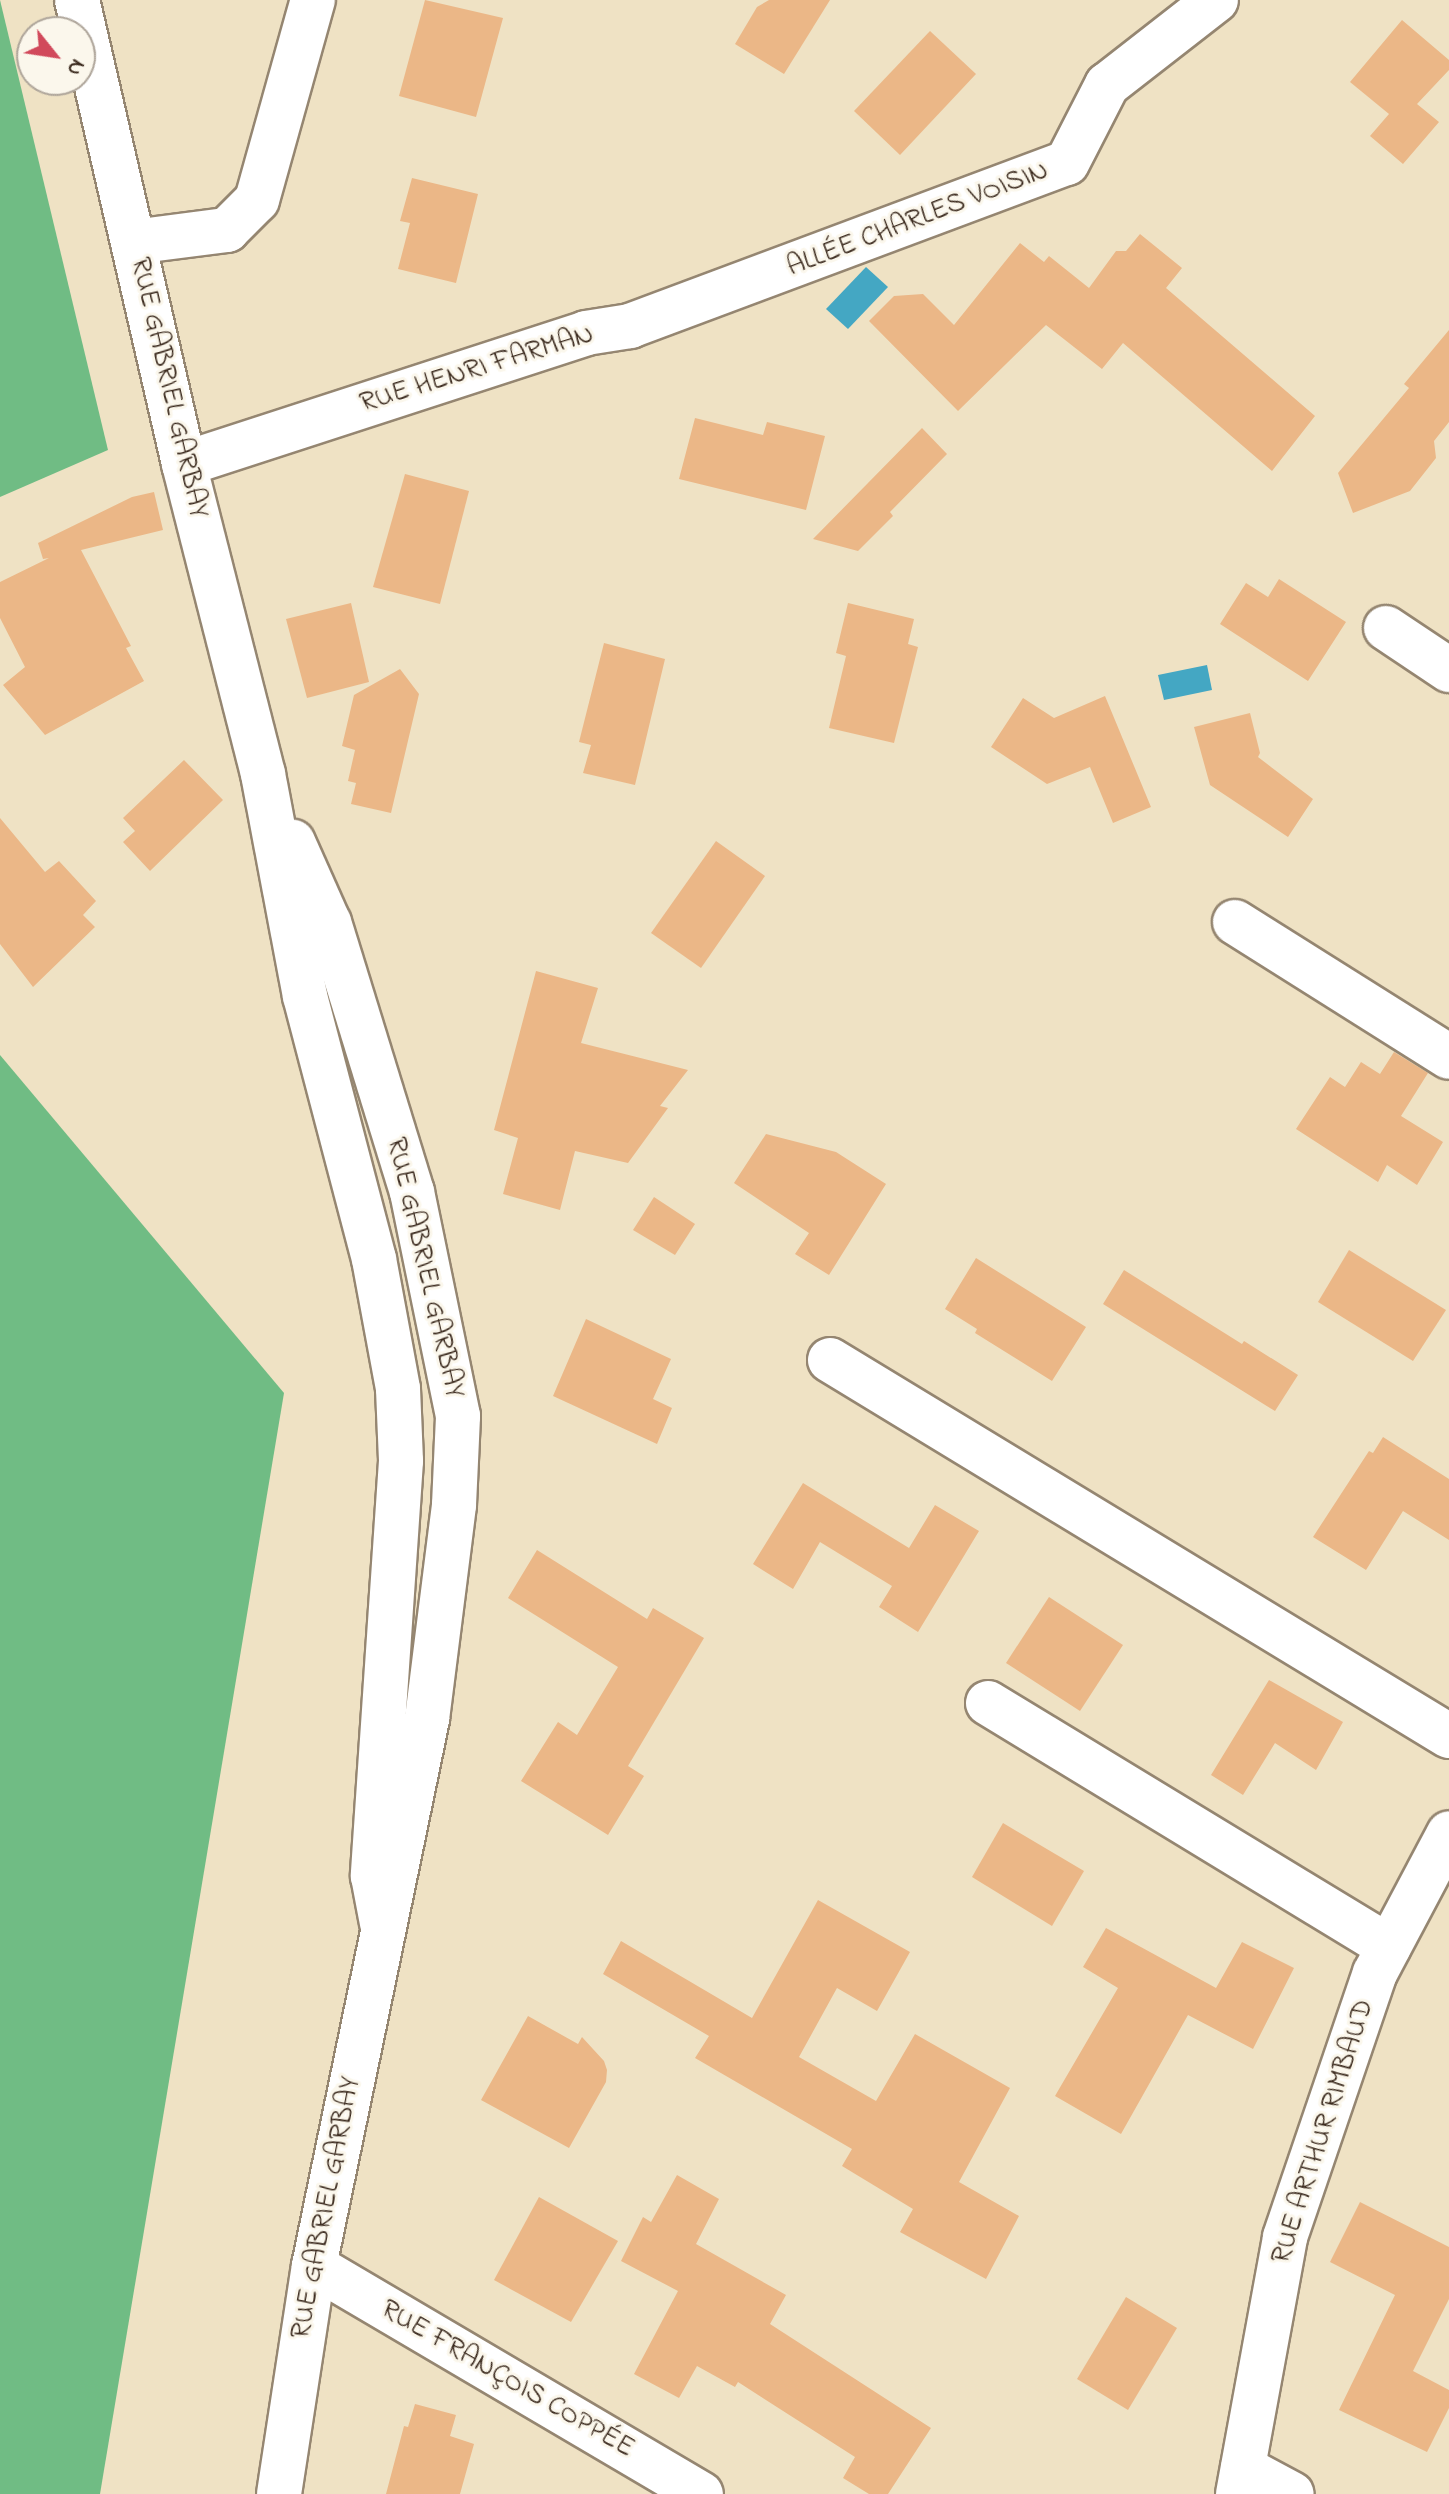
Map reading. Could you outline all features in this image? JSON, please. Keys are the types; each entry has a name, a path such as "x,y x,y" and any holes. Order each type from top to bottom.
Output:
{"street":[{"name":"RUE GABRIEL GARBAY","path":"77,0 184,464 263,774 305,996 374,1259 398,1389 401,1461 373,1876 382,1923"},
{"path":"133,242 227,230 257,200 313,0"},
{"name":"ALLÉE CHARLES VOISIN","path":"769,277 1067,163 1107,85 1216,0"},
{"name":"RUE HENRI FARMAN","path":"184,464 586,333 630,326 769,277"},
{"path":"1386,628 1449,670"},
{"name":"RUE GABRIEL GARBAY","path":"263,774 329,923 369,1049 412,1192 458,1416 454,1505 427,1719 382,1923 314,2266 279,2494"},
{"path":"1235,922 1449,1057"},
{"path":"830,1360 1449,1736"},
{"path":"988,1703 1389,1947"},
{"name":"RUE ARTHUR RIMBAUD","path":"1240,2481 1285,2237 1375,1973 1449,1833"},
{"name":"RUE FRANÇOIS COPPÉE","path":"314,2266 701,2494"},
{"path":"1240,2481 1292,2494"}],"green space":[{"path":"0,0 16,67 16,96 23,96 108,450 0,497"},
{"path":"0,1055 284,1393 100,2494 0,2494"}],"water":[{"path":"866,267 888,287 848,329 826,309"},
{"path":"1207,665 1212,690 1164,700 1158,675"}],"building":[{"path":"425,0 503,18 476,117 399,96"},
{"path":"769,0 830,0 784,74 735,44 757,7"},
{"path":"1402,20 1449,60 1449,70 1417,104 1439,122 1403,164 1370,136 1389,114 1350,82"},
{"path":"930,31 976,74 900,155 854,111"},
{"path":"412,178 478,194 456,283 398,269 410,223 400,221"},
{"path":"1140,234 1182,268 1166,288 1315,416 1272,471 1123,343 1102,369 1046,325 958,411 869,321 894,296 923,294 954,325 1020,243 1044,262 1049,256 1089,288 1116,251 1126,251"},
{"path":"1449,330 1449,422 1434,441 1436,458 1410,491 1353,513 1338,473 1409,388 1404,384"},
{"path":"695,418 763,435 767,422 825,436 806,510 679,479"},
{"path":"922,428 947,454 890,512 893,516 858,551 813,539"},
{"path":"405,474 469,491 440,604 373,587"},
{"path":"154,492 163,530 81,550 131,646 126,648 144,681 45,735 3,685 25,667 0,618 0,582 49,558 43,559 38,543 132,497"},
{"path":"1279,579 1346,622 1308,681 1220,624 1246,583 1268,597"},
{"path":"351,603 369,682 307,698 286,619"},
{"path":"848,603 914,619 908,644 918,647 894,743 829,728 846,656 836,653"},
{"path":"604,643 665,659 635,785 583,773 591,745 579,742"},
{"path":"400,669 419,694 391,813 351,804 356,783 348,781 355,750 342,746 354,695"},
{"path":"1105,696 1151,807 1113,823 1090,767 1047,784 991,747 1023,698 1054,718"},
{"path":"1250,713 1260,753 1258,757 1313,799 1288,837 1210,785 1194,727"},
{"path":"184,760 223,800 150,871 123,842 135,831 123,818"},
{"path":"0,818 45,872 59,861 96,901 83,915 95,927 33,987 0,944"},
{"path":"716,841 765,876 701,968 651,933"},
{"path":"536,971 598,988 581,1043 688,1070 660,1106 668,1108 628,1163 575,1151 560,1210 503,1194 518,1138 494,1130"},
{"path":"1394,1052 1428,1073 1401,1116 1443,1142 1417,1185 1387,1165 1378,1182 1296,1129 1330,1077 1345,1087 1361,1062 1380,1074"},
{"path":"766,1134 836,1152 886,1184 829,1275 795,1254 809,1233 734,1183"},
{"path":"654,1197 695,1224 675,1255 633,1230"},
{"path":"1349,1250 1446,1310 1413,1361 1318,1302"},
{"path":"976,1258 1086,1327 1052,1381 975,1333 977,1329 945,1309"},
{"path":"1124,1270 1298,1375 1275,1411 1103,1304"},
{"path":"586,1319 671,1359 653,1399 672,1408 657,1444 553,1396"},
{"path":"1383,1437 1449,1479 1449,1540 1403,1511 1366,1570 1313,1537 1369,1451 1373,1453"},
{"path":"803,1483 909,1548 935,1505 979,1531 918,1632 879,1607 892,1586 820,1542 793,1589 753,1564"},
{"path":"537,1550 647,1619 653,1608 704,1638 628,1766 644,1776 608,1835 521,1781 558,1722 577,1735 618,1667 508,1598"},
{"path":"1049,1597 1123,1645 1080,1711 1006,1663"},
{"path":"1269,1680 1343,1722 1316,1770 1275,1743 1243,1795 1211,1775"},
{"path":"1003,1823 1084,1871 1052,1926 972,1877"},
{"path":"818,1900 910,1952 877,2011 837,1988 799,2057 876,2101 915,2034 1010,2088 959,2182 1019,2216 986,2279 900,2232 913,2209 842,2166 852,2149 695,2058 709,2036 603,1974 621,1941 752,2018"},
{"path":"1106,1928 1216,1988 1242,1942 1294,1968 1253,2049 1188,2015 1121,2134 1055,2096 1118,1988 1083,1967"},
{"path":"528,2016 578,2044 582,2037 604,2061 607,2070 606,2082 569,2148 481,2100"},
{"path":"677,2175 719,2199 696,2244 786,2295 770,2324 931,2428 888,2494 869,2494 843,2478 855,2457 738,2382 735,2387 697,2366 679,2398 634,2374 678,2291 621,2261 643,2217 651,2222"},
{"path":"539,2197 618,2241 571,2322 494,2280"},
{"path":"1360,2202 1449,2247 1449,2299 1413,2371 1449,2390 1449,2408 1427,2452 1339,2410 1395,2295 1330,2262"},
{"path":"1126,2297 1177,2328 1128,2410 1077,2379"},
{"path":"415,2404 456,2415 450,2436 474,2444 460,2494 386,2494 404,2426 408,2427"}]}
